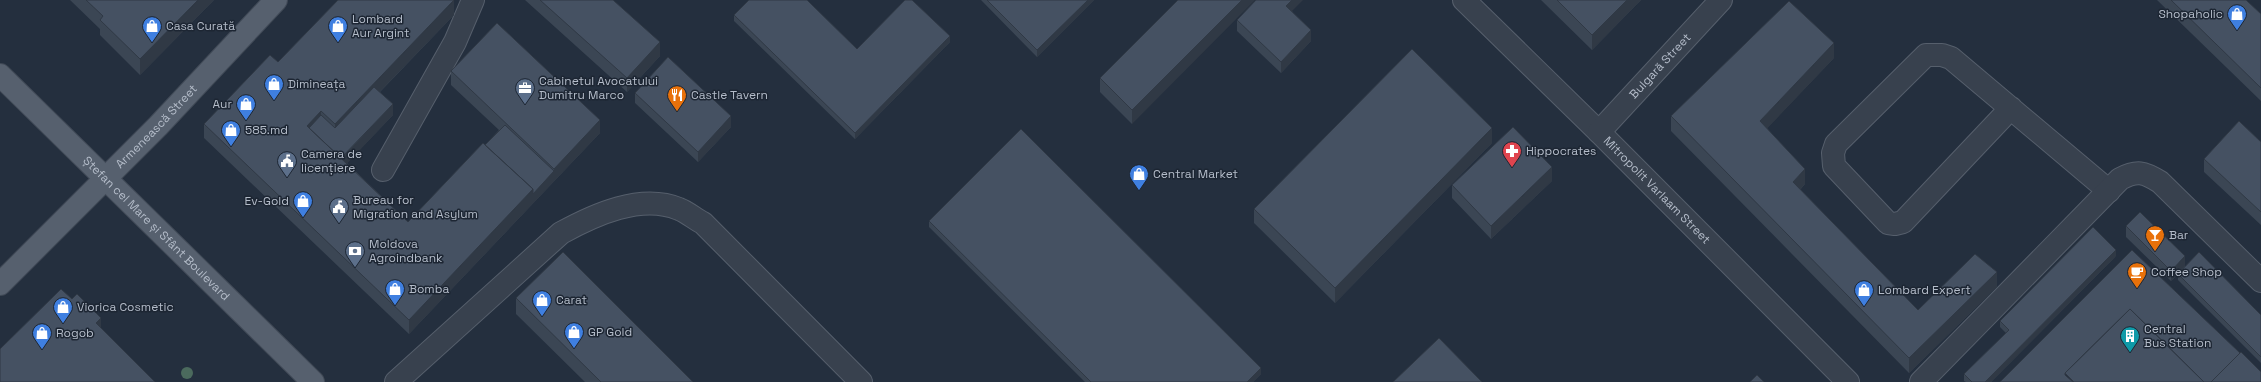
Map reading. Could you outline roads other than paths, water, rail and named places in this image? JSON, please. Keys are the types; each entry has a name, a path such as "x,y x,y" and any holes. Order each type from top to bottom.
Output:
{"main road":[{"name":"Armenească Street","path":"0,284 106,179 276,0"},
{"name":"Ștefan cel Mare și Sfânt Boulevard","path":"0,76 313,382"}],"street":[{"path":"383,170 455,42 473,0"},
{"name":"Mitropolit Varlaam Street","path":"1464,0 1600,132 1848,382"},
{"name":"Bulgară Street","path":"1600,132 1720,0"},
{"path":"2011,108 1903,222 1896,224 1888,223 1834,166 1833,153 1836,144 1926,55 1942,55 1951,58 2011,108 2109,191"},
{"path":"1921,382 2120,179 2132,173 2147,174 2160,182 2261,281"},
{"path":"396,382 561,233 590,217 619,208 651,203 679,208 703,223 861,382"}],"place":[{"name":"Shopaholic","path":"2237,31"},
{"name":"Casa Curată","path":"152,43"},
{"name":"Lombard Aur Argint","path":"338,43"},
{"name":"Dimineața","path":"274,101"},
{"name":"Cabinetul Avocatului Dumitru Marco","path":"525,105"},
{"name":"Castle Tavern","path":"677,112"},
{"name":"Aur","path":"246,121"},
{"name":"585.md","path":"231,147"},
{"name":"Hippocrates","path":"1512,168"},
{"name":"Camera de licențiere","path":"287,178"},
{"name":"Central Market","path":"1139,191"},
{"name":"Ev-Gold","path":"303,218"},
{"name":"Bureau for Migration and Asylum","path":"339,224"},
{"name":"Bar","path":"2155,252"},
{"name":"Moldova Agroindbank","path":"355,268"},
{"name":"Coffee Shop","path":"2137,289"},
{"name":"Bomba","path":"395,306"},
{"name":"Lombard Expert","path":"1864,307"},
{"name":"Carat","path":"542,317"},
{"name":"Viorica Cosmetic","path":"63,324"},
{"name":"GP Gold","path":"574,349"},
{"name":"Rogob","path":"42,350"},
{"name":"Central Bus Station","path":"2130,353"}]}
